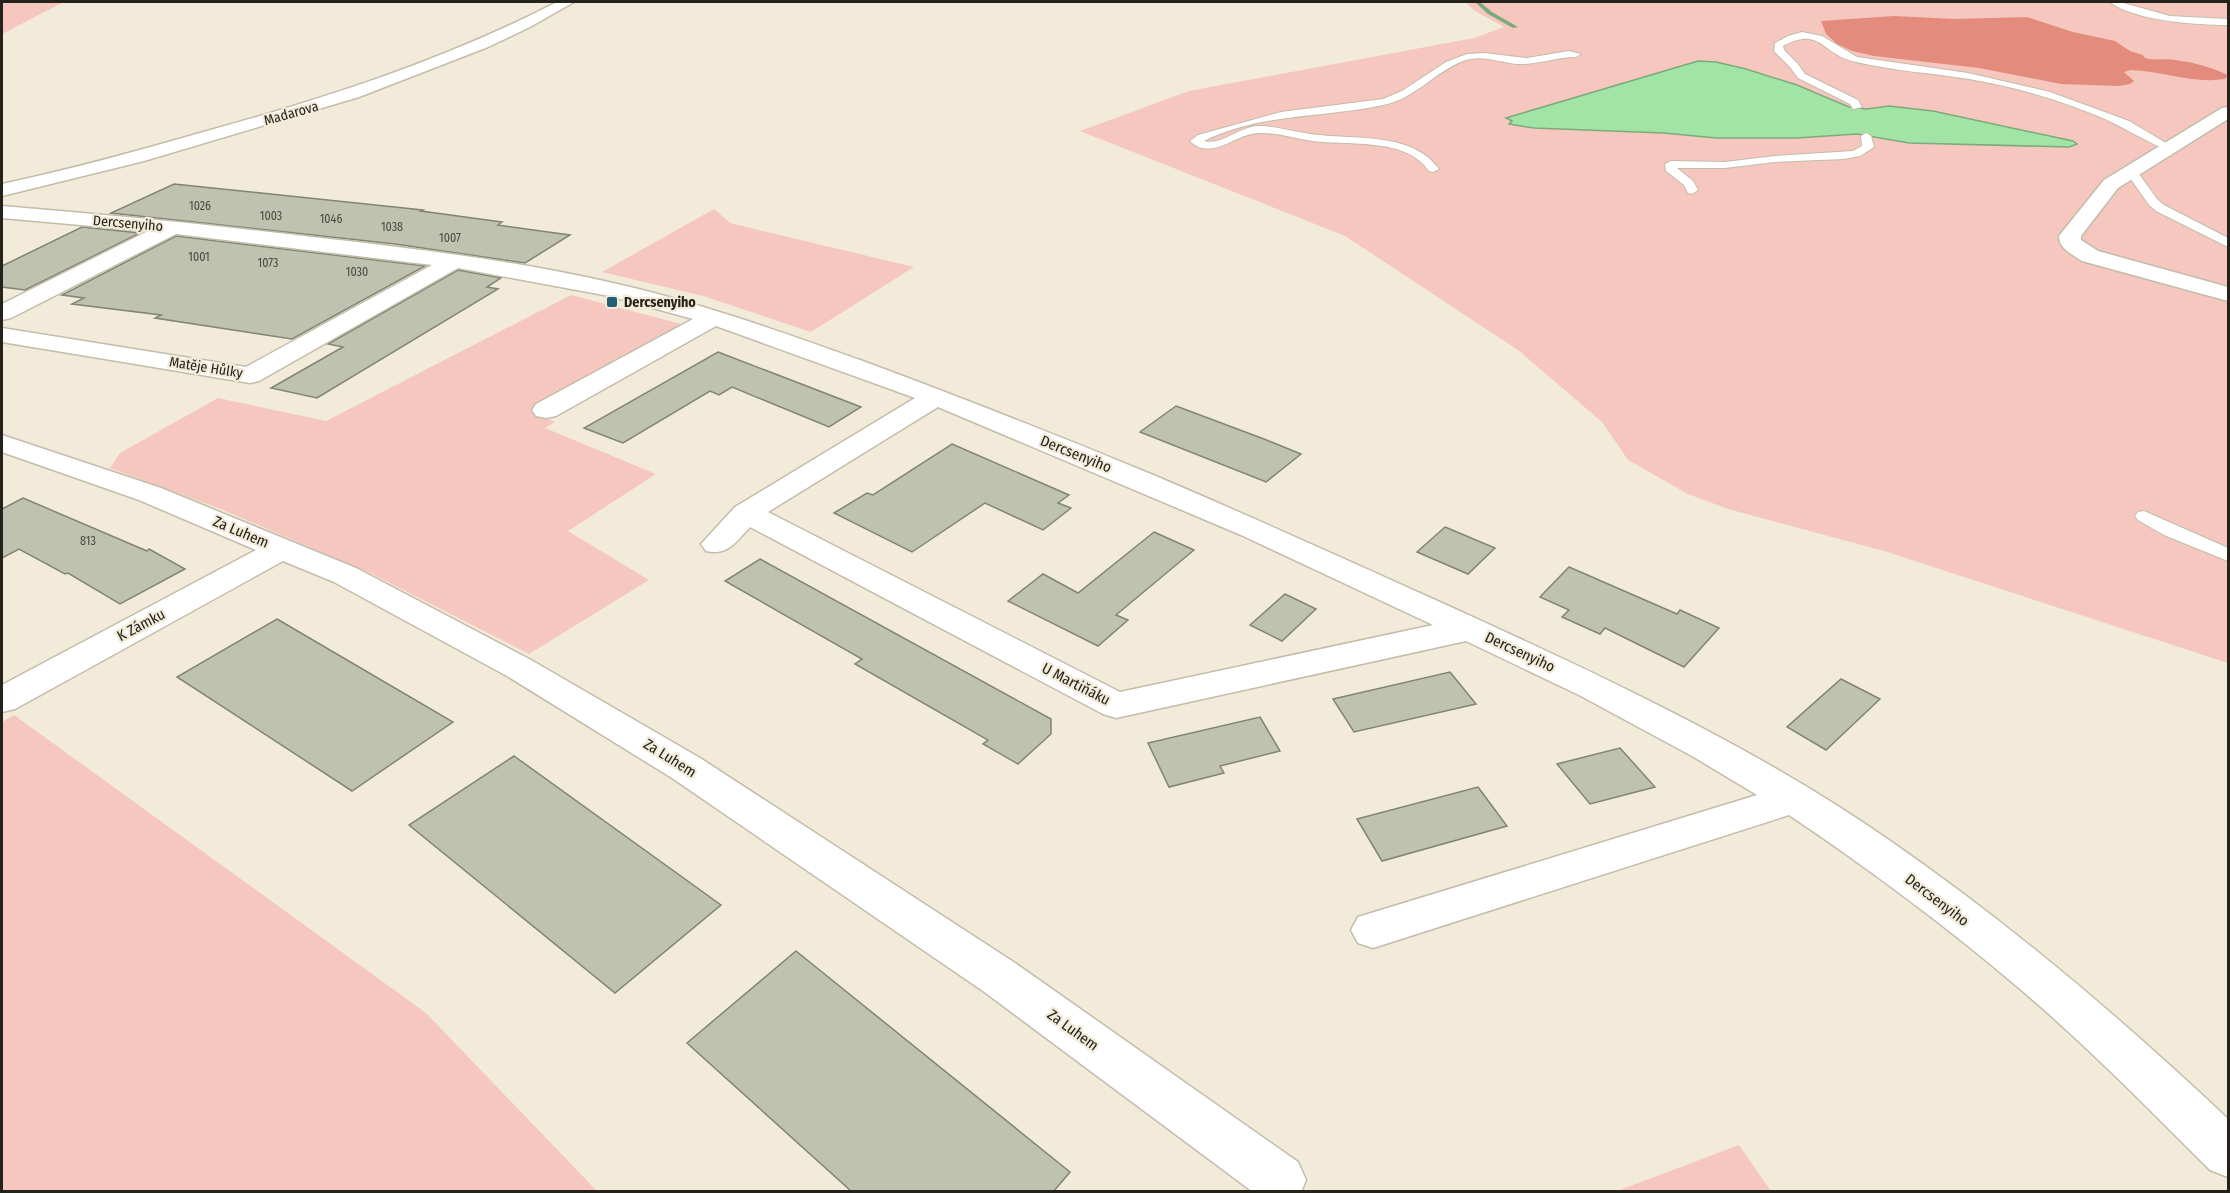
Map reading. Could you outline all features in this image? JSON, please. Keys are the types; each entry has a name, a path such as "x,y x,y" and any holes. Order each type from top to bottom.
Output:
{"street":[{"name":"Madarova","path":"2,190 155,152 380,86 478,47 567,2"},
{"path":"2229,112 2107,188 2070,236 2070,243 2090,255 2229,294"},
{"path":"2194,134 2217,138"},
{"name":"Dercsenyiho","path":"2,212 173,227 454,261 610,289 714,317 936,397 1252,528 1592,686 1705,746 1794,799 1871,849 2034,974 2130,1058 2229,1153"},
{"path":"2,314 173,227"},
{"name":"Matěje Hůlky","path":"2,335 250,375 454,261"},
{"path":"546,410 714,317"},
{"path":"717,544 746,513 936,397"},
{"name":"Za Luhem","path":"2,443 150,494 345,575 519,668 686,768 999,977 1280,1180"},
{"name":"U Martiňáku","path":"746,513 1116,705 1469,629"},
{"name":"K Zámku","path":"2,700 281,549"},
{"path":"1373,930 1794,799"}],"lane":[{"path":"2114,2 2144,14 2205,23 2229,22"},
{"path":"1857,107 1854,102 1801,76 1794,65 1779,51 1778,45 1795,36 1816,36 1838,53 1854,60 1970,77 2032,92 2106,116 2145,133 2170,149"},
{"path":"1433,169 1430,162 1423,157 1394,146 1321,140 1265,130 1248,131 1212,145 1201,145 1196,141 1202,137 1280,116 1344,109 1398,98 1415,90 1442,68 1466,57 1483,56 1528,61 1561,54 1576,54"},
{"path":"1692,190 1689,183 1672,171 1671,164 1725,165 1775,159 1844,156 1864,151 1868,147 1866,135"},
{"path":"2132,172 2152,202 2160,208 2229,243"},
{"path":"2144,516 2170,531 2229,555"}],"shaded area":[{"path":"2,2 64,2 2,34"},
{"path":"1465,2 2228,2 2228,663 1884,551 1728,509 1688,494 1628,460 1602,422 1518,350 1345,236 1080,131 1189,91 1474,38 1504,27 1475,11"},
{"path":"1894,16 1955,19 2027,17 2073,32 2115,41 2145,58 2188,62 2228,75 2225,79 2201,80 2131,70 2124,72 2134,81 2130,84 2119,86 2061,84 1979,68 1874,56 1852,51 1837,44 1826,34 1821,21"},
{"path":"1698,61 1716,62 1746,69 1797,85 1849,107 1867,109 1889,106 1933,111 2073,141 2077,144 2069,147 1909,143 1857,134 1796,138 1716,138 1664,133 1534,128 1509,124 1512,121 1506,118"},
{"path":"714,209 730,223 914,267 811,332 703,296 602,272"},
{"path":"571,295 685,325 530,411 555,422 545,428 656,474 568,531 649,580 529,654 370,573 223,510 110,468 120,453 218,398 326,421"},
{"path":"14,715 426,1013 597,1191 2,1191 2,722"},
{"path":"1739,1145 1771,1191 1617,1191"}],"building":[{"path":"174,184 423,210 421,211 502,222 498,225 570,235 525,263 395,244 111,213"},
{"path":"82,227 140,233 25,290 2,287 2,266"},
{"path":"176,236 425,266 292,339 155,318 161,315 72,304 84,298 62,295"},
{"path":"458,270 501,278 487,287 498,289 317,398 271,388 343,347 328,344"},
{"path":"718,352 861,407 829,427 732,387 719,395 710,391 623,443 584,428"},
{"path":"1176,406 1301,454 1266,482 1140,432"},
{"path":"952,444 1069,495 1058,503 1071,508 1043,530 985,503 912,552 834,513 867,493 873,495"},
{"path":"23,498 147,551 149,549 185,569 120,604 68,573 65,574 19,549 2,558 2,509"},
{"path":"1445,527 1495,548 1468,574 1417,552"},
{"path":"1154,532 1194,550 1116,615 1128,620 1098,646 1008,601 1043,574 1078,593"},
{"path":"760,559 1051,719 1051,734 1018,764 983,744 988,740 855,664 862,659 725,581"},
{"path":"1569,567 1677,614 1680,610 1719,628 1684,667 1605,628 1600,634 1562,617 1569,610 1540,597"},
{"path":"1285,594 1316,609 1282,641 1250,625"},
{"path":"277,619 453,722 352,791 177,677"},
{"path":"1450,672 1476,704 1354,732 1333,699"},
{"path":"1841,679 1880,699 1826,750 1787,727"},
{"path":"1260,717 1280,751 1220,766 1224,773 1169,787 1148,743"},
{"path":"1620,748 1655,787 1590,804 1557,764"},
{"path":"514,756 721,905 615,993 409,825"},
{"path":"1478,787 1507,826 1382,861 1357,819"},
{"path":"796,951 1070,1172 1054,1191 851,1191 687,1043"}],"waterway":[{"path":"1478,2 1490,13 1515,27"}],"place":[{"name":"Dercsenyiho","path":"612,302"}]}
